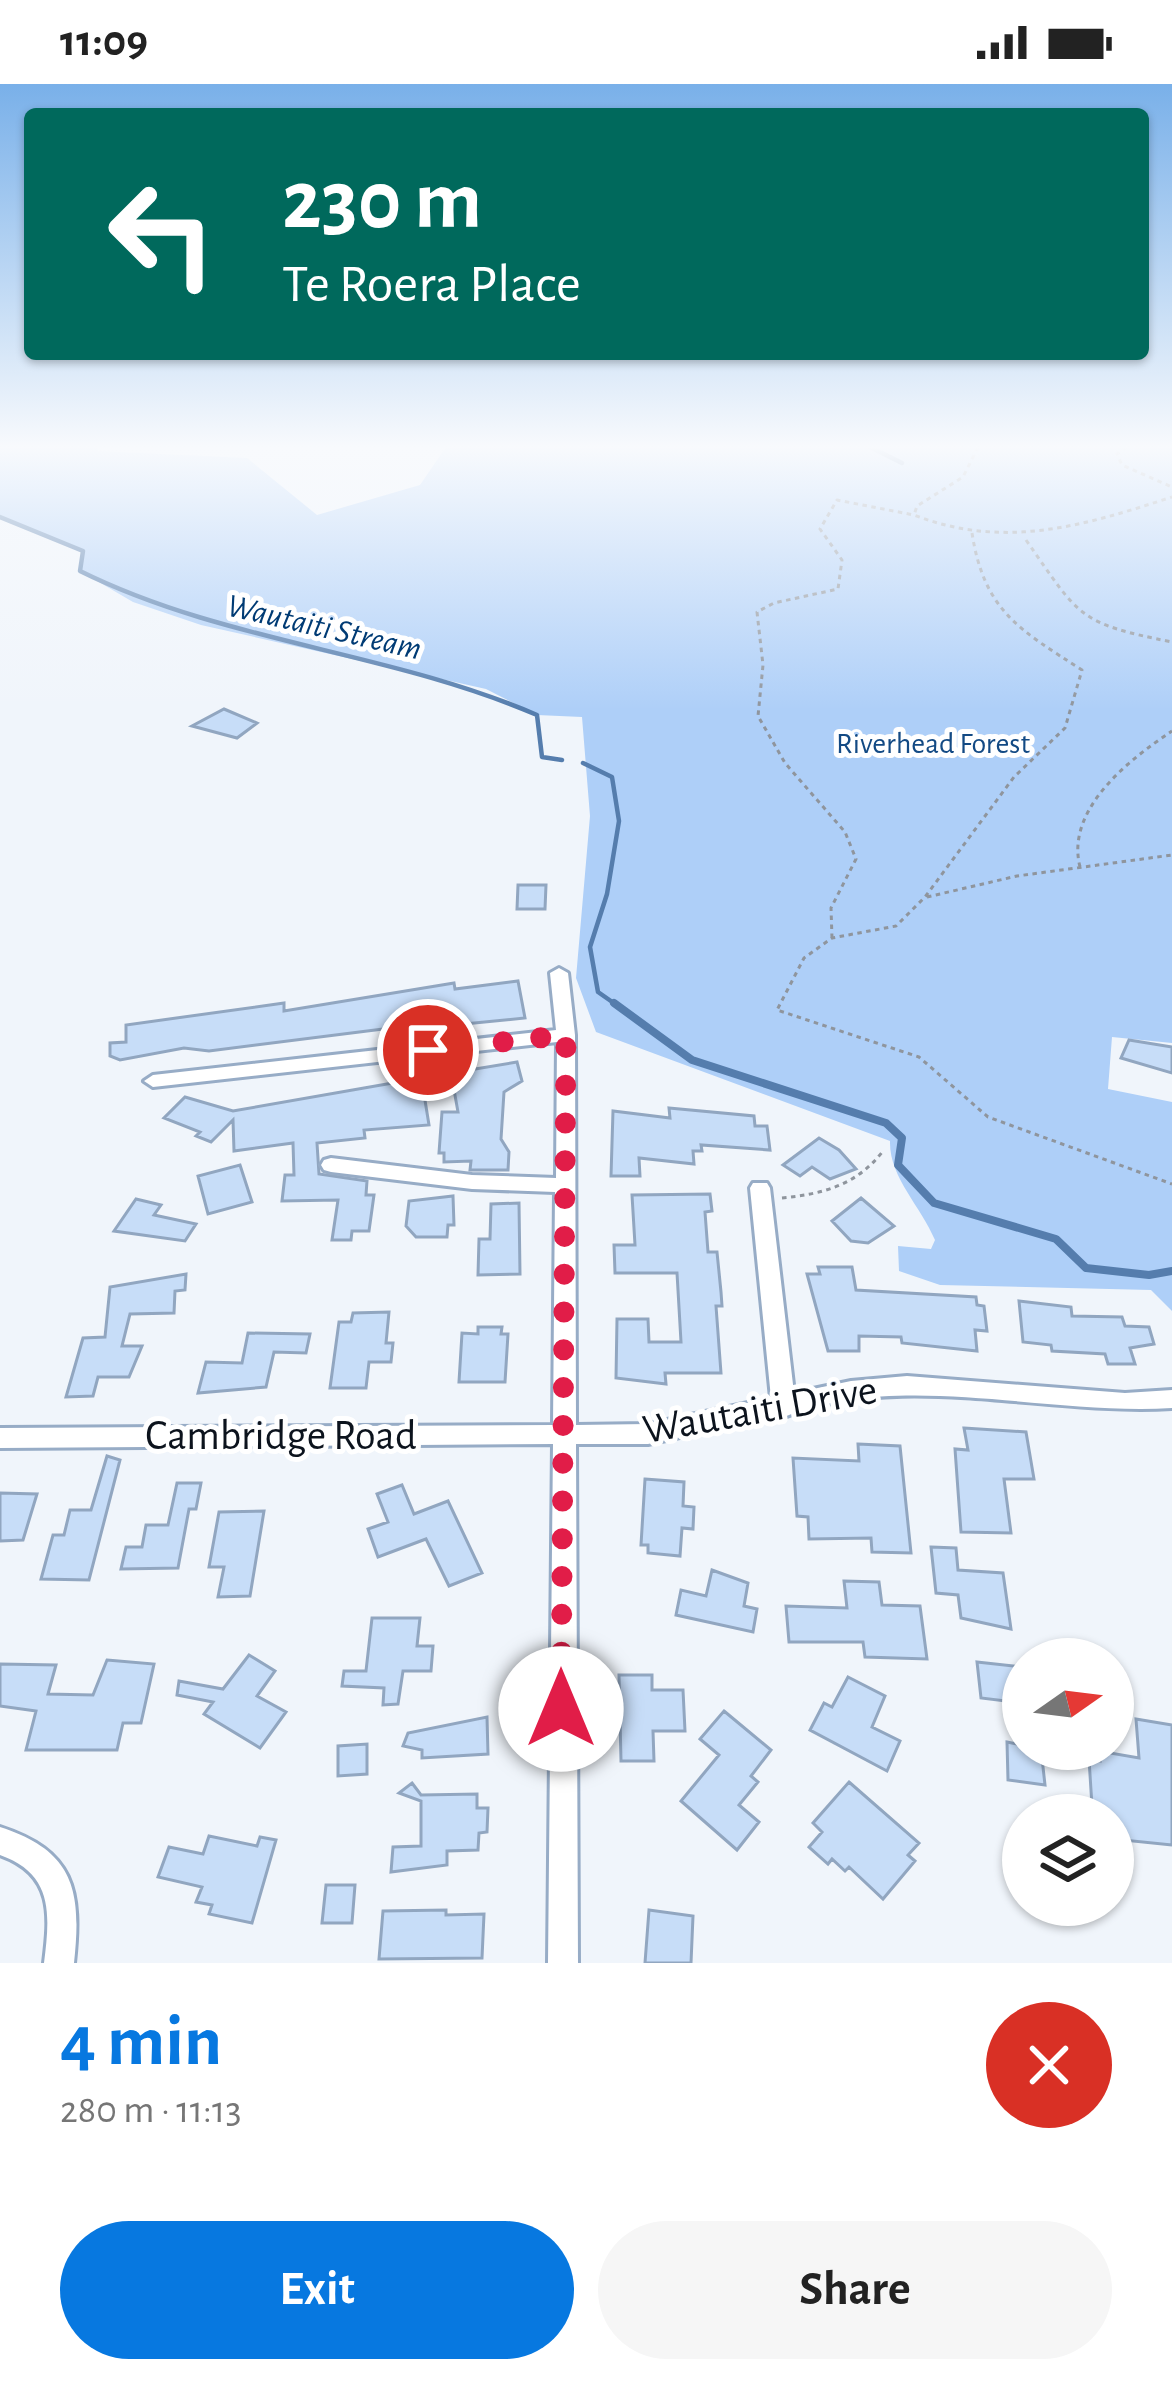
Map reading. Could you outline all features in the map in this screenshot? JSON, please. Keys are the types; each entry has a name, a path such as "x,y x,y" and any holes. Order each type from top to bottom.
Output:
{"street":[{"path":"559,973 566,1035 562,1963"},
{"path":"153,1081 566,1035"},
{"path":"331,1165 472,1182 563,1185"},
{"path":"760,1194 784,1407"},
{"name":"Wautaiti Drive","path":"563,1433 648,1434 851,1390 907,1385 1125,1402 1172,1399"},
{"name":"Cambridge Road","path":"0,1438 563,1433"},
{"path":"0,1840 39,1856 52,1870 63,1915 58,1963"}],"path":[{"path":"824,535 842,560 838,589 814,598 770,602 757,613 763,665 758,716 801,784 845,832 856,859 831,908 832,938"},
{"path":"973,535 976,574 1000,617 1082,670 1064,728 1014,777 925,897 896,926 832,938 804,958 777,1010 919,1057 988,1117 1072,1152 1172,1184"},
{"path":"991,535 1046,535"},
{"path":"1025,538 1071,604 1100,628 1172,642"},
{"path":"1081,870 1076,852 1086,837 1089,812 1116,766 1172,731"},
{"path":"925,897 982,878 1081,870 1172,855"},
{"path":"760,1194 814,1196 867,1175 884,1151"}],"green space":[{"name":"Riverhead Forest","path":"43,535 1172,535 1172,1043 1112,1037 1108,1089 1172,1102 1172,1311 1151,1290 940,1285 899,1271 898,1246 931,1249 935,1240 900,1179 890,1141 596,1032 576,978 590,816 582,717 537,715 486,689 201,625 133,602 80,571 82,551"}],"building":[{"path":"224,709 257,723 237,738 192,726"},
{"path":"518,885 546,885 545,909 517,909"},
{"path":"518,981 525,1018 423,1028 423,1024 209,1051 184,1048 120,1060 110,1056 110,1043 126,1042 126,1025 284,1003 284,1011 454,983 455,989"},
{"path":"1129,1040 1172,1047 1172,1073 1121,1058"},
{"path":"517,1062 522,1081 504,1092 501,1139 509,1152 508,1170 470,1170 471,1161 444,1162 444,1153 439,1153 442,1112 458,1112 451,1073"},
{"path":"404,1081 406,1090 423,1088 429,1125 364,1130 365,1138 317,1143 319,1174 367,1181 366,1195 374,1195 369,1231 352,1231 351,1240 332,1240 338,1200 282,1201 285,1175 294,1175 293,1143 234,1151 233,1120 211,1142 196,1136 200,1132 164,1118 185,1097 233,1111"},
{"path":"669,1108 754,1116 755,1126 767,1126 770,1150 701,1145 702,1151 693,1151 694,1164 639,1158 640,1176 611,1176 613,1111 670,1118"},
{"path":"819,1138 839,1150 856,1169 830,1179 812,1167 800,1176 783,1165"},
{"path":"240,1165 252,1202 208,1214 198,1176"},
{"path":"710,1194 712,1211 705,1212 708,1252 717,1252 721,1292 722,1306 716,1306 721,1373 665,1373 666,1384 616,1378 617,1319 648,1319 649,1342 681,1342 677,1273 615,1273 614,1245 635,1245 632,1195"},
{"path":"453,1196 454,1225 448,1225 447,1237 416,1237 406,1226 409,1201"},
{"path":"861,1198 894,1226 868,1243 851,1241 832,1221"},
{"path":"136,1199 161,1205 154,1215 196,1224 185,1241 114,1231"},
{"path":"519,1203 520,1274 478,1275 479,1239 490,1239 491,1204"},
{"path":"818,1267 852,1267 856,1290 976,1297 977,1305 984,1306 987,1331 975,1330 977,1351 902,1343 901,1337 859,1336 859,1351 828,1351 807,1274 820,1274"},
{"path":"186,1274 185,1290 175,1291 174,1313 130,1314 122,1346 142,1346 129,1377 98,1377 93,1396 66,1397 83,1338 105,1337 110,1287"},
{"path":"1019,1301 1071,1307 1072,1316 1122,1317 1125,1326 1149,1327 1154,1344 1130,1348 1135,1364 1108,1364 1105,1354 1052,1351 1051,1345 1023,1342"},
{"path":"389,1312 386,1343 393,1343 391,1362 369,1362 366,1388 330,1388 339,1322 351,1322 353,1313"},
{"path":"478,1327 502,1327 501,1334 508,1334 505,1382 459,1382 462,1333 478,1334"},
{"path":"248,1333 310,1334 306,1353 274,1352 266,1387 198,1393 206,1362 242,1363"},
{"path":"964,1428 1026,1432 1034,1479 1004,1479 1011,1533 961,1532 955,1449 968,1450"},
{"path":"858,1444 900,1446 911,1553 872,1552 871,1538 809,1539 808,1517 797,1516 793,1458 859,1461"},
{"path":"107,1456 120,1460 89,1580 41,1579 53,1535 64,1535 70,1510 91,1510"},
{"path":"645,1479 684,1482 683,1506 694,1507 693,1529 682,1528 680,1556 648,1553 648,1545 641,1545"},
{"path":"177,1483 201,1483 196,1509 189,1509 178,1568 121,1569 126,1547 142,1547 146,1525 168,1525"},
{"path":"402,1485 414,1514 448,1501 482,1573 449,1586 426,1539 378,1557 368,1529 388,1522 377,1494"},
{"path":"0,1493 37,1494 23,1540 0,1541"},
{"path":"264,1511 250,1596 218,1597 224,1567 209,1567 219,1512"},
{"path":"931,1547 956,1548 958,1570 1003,1573 1011,1629 961,1618 958,1595 936,1593"},
{"path":"712,1570 748,1583 744,1606 757,1609 753,1632 676,1615 681,1590 706,1596"},
{"path":"844,1581 879,1582 882,1605 920,1606 927,1659 865,1657 863,1642 789,1642 786,1606 847,1608"},
{"path":"372,1618 420,1618 417,1646 433,1646 431,1671 403,1671 398,1704 383,1705 384,1688 342,1686 344,1671 366,1671"},
{"path":"249,1655 275,1671 257,1696 286,1712 260,1748 204,1714 213,1702 177,1695 179,1681 223,1689"},
{"path":"107,1660 154,1664 141,1723 123,1723 117,1750 26,1750 36,1711 0,1706 0,1664 56,1665 48,1694 93,1695"},
{"path":"977,1662 1002,1665 1002,1700 981,1698"},
{"path":"619,1675 652,1675 652,1690 683,1690 685,1731 653,1731 654,1761 621,1761"},
{"path":"848,1677 885,1696 872,1727 900,1741 887,1771 810,1730 824,1703 832,1707"},
{"path":"724,1711 771,1750 751,1776 758,1782 739,1805 759,1822 737,1850 681,1801 719,1755 700,1739"},
{"path":"487,1717 488,1754 422,1758 422,1750 403,1746 408,1733"},
{"path":"1136,1719 1172,1725 1172,1845 1134,1841 1134,1794 1091,1794 1090,1770 1134,1770 1134,1757 1139,1758"},
{"path":"367,1744 367,1774 338,1776 338,1746"},
{"path":"1008,1770 1043,1770 1045,1785 1008,1780"},
{"path":"849,1782 919,1843 908,1855 915,1861 883,1899 849,1867 845,1871 832,1859 828,1864 809,1847 822,1832 813,1823"},
{"path":"412,1783 421,1795 477,1794 477,1808 488,1808 487,1832 479,1833 478,1850 447,1851 447,1865 391,1872 393,1847 421,1846 421,1801 399,1793"},
{"path":"209,1836 257,1846 260,1837 276,1840 252,1923 209,1914 212,1905 196,1902 202,1887 158,1877 169,1847 203,1854"},
{"path":"326,1885 355,1885 352,1923 322,1923"},
{"path":"446,1910 446,1915 484,1914 482,1958 379,1959 383,1911"},
{"path":"649,1910 693,1916 691,1963 645,1963"}],"waterway":[{"name":"Wautaiti Stream","path":"43,535 83,551 80,571 135,595 192,615 481,693 537,715 542,757 562,760"},
{"name":"Wautaiti Stream","path":"583,763 612,777 619,821 607,894 590,947 598,992 618,1006"},
{"name":"Wautaiti Stream","path":"614,1003 692,1060 886,1123 902,1138 898,1165 934,1203 1056,1239 1086,1268 1149,1275 1172,1271"}],"route":[{"path":"428,1050 566,1035 561,1709"}]}
